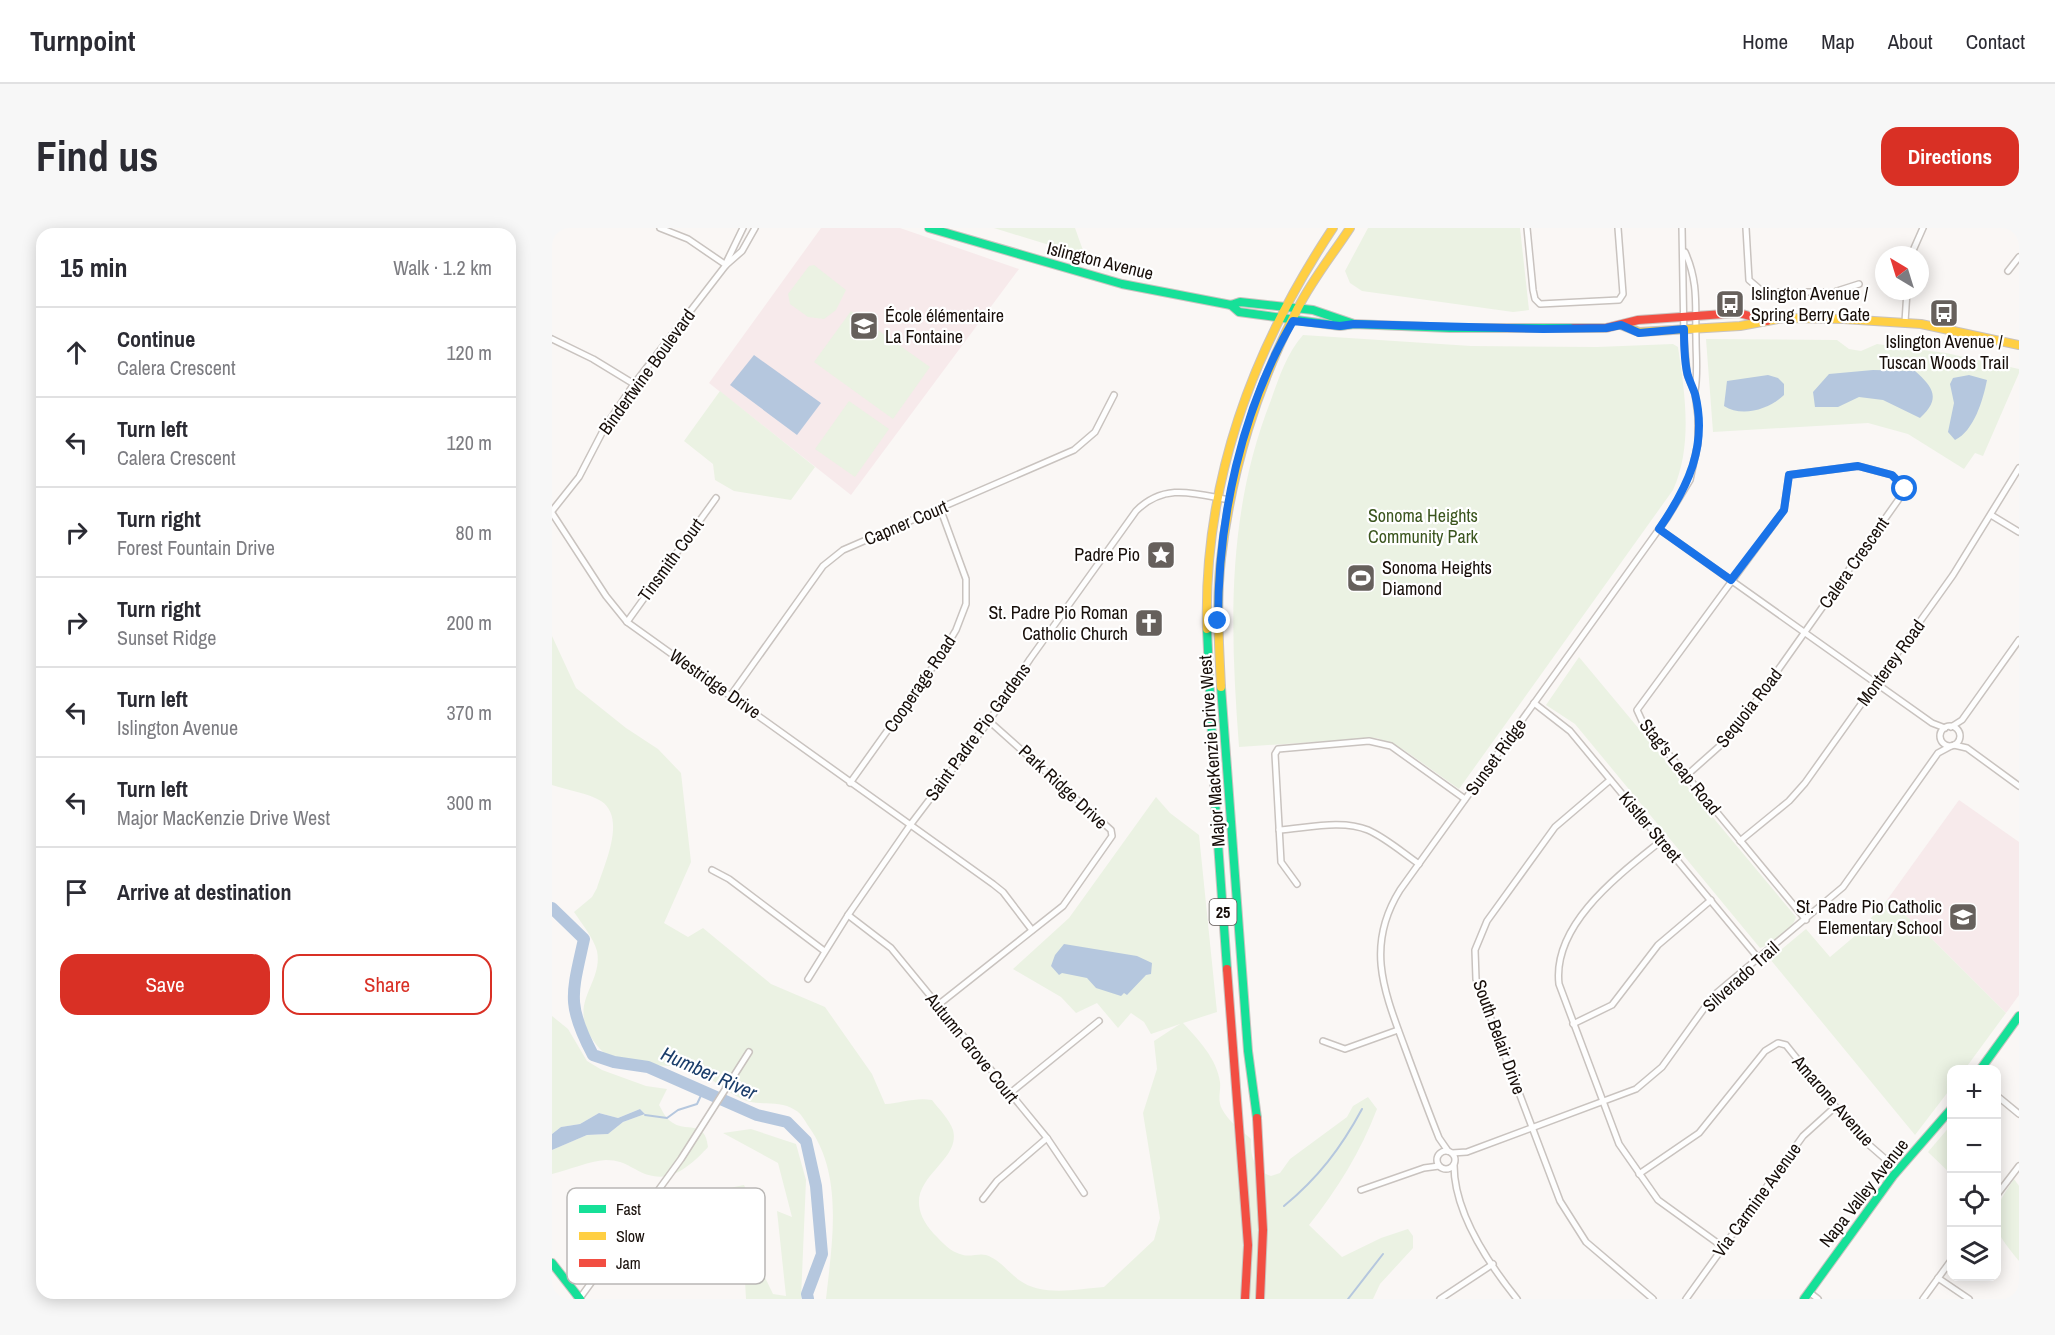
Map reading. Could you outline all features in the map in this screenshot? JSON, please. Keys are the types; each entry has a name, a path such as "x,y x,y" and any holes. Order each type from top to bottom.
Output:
{"main road":[{"name":"Islington Avenue","path":"929,228 1122,284 1232,305 1240,302 1298,307 1340,317 1354,324"},
{"name":"Major MacKenzie Drive West","path":"1245,1299 1248,1245 1211,739 1207,640 1208,565 1218,497 1247,386 1276,318 1333,228"},
{"name":"Major MacKenzie Drive West","path":"1260,1299 1263,1230 1259,1135 1248,1051 1219,651 1221,559 1230,500 1251,415 1298,307 1350,228"},
{"name":"Islington Avenue","path":"1232,305 1239,312 1340,326 1354,324 1543,329 1606,328 1638,320 1739,313 1767,321"},
{"name":"Islington Avenue","path":"1621,325 1639,333 1815,318 1905,322 2019,345"},
{"path":"1984,1065 2019,1016"},
{"name":"Napa Valley Avenue","path":"1806,1296 1898,1170 1947,1114"},
{"path":"552,1263 567,1282"},
{"path":"568,1284 580,1299"}],"street":[{"path":"660,228 688,239 726,265"},
{"name":"Bindertwine Boulevard","path":"726,265 743,228"},
{"name":"Bindertwine Boulevard","path":"552,512 579,477 605,427 634,384 726,265 742,251 755,228"},
{"path":"1527,228 1533,290 1535,299 1540,304 1619,300 1623,294 1618,228"},
{"path":"1682,228 1684,251"},
{"path":"1746,228 1749,280 1763,292 1834,292 1859,284"},
{"path":"1915,246 1923,228"},
{"name":"Sunset Ridge","path":"1441,1167 1438,1157 1438,1138 1383,986 1380,946 1390,908 1465,799 1659,529 1684,490 1695,462 1699,431 1695,393 1698,374 1694,273 1684,251"},
{"name":"Sunset Ridge","path":"1684,251 1684,329 1687,374 1695,393"},
{"path":"2008,271 2019,257"},
{"path":"1905,322 1907,300"},
{"path":"552,339 593,359 634,384"},
{"name":"Capner Court","path":"731,695 823,566 843,550 1074,450 1095,432 1114,395"},
{"name":"Calera Crescent","path":"1731,580 1784,510 1789,475 1858,466 1892,475 1905,489 1805,633"},
{"name":"Monterey Road","path":"1740,841 1800,790 1953,575 2019,468"},
{"name":"Saint Padre Pio Gardens","path":"808,979 823,950 911,824 989,721 1036,650 1141,506 1156,497 1178,491 1230,500"},
{"name":"Tinsmith Court","path":"627,622 716,498"},
{"name":"Cooperage Road","path":"850,783 940,657 956,630 966,604 966,579 940,508"},
{"name":"Westridge Drive","path":"552,512 594,574 606,596 627,622 1003,892 1032,930"},
{"path":"1991,515 2019,532"},
{"path":"1659,529 1932,723 1948,727 1959,735 1967,748 2019,786"},
{"name":"Stag's Leap Road","path":"1731,580 1637,710 1643,723 1806,920"},
{"name":"Sequoia Road","path":"1686,776 1732,735 1805,633"},
{"path":"1952,746 1959,735 1962,720 2019,640"},
{"name":"Kistler Street","path":"1534,703 1566,727 1759,958"},
{"path":"1940,738 1948,727 1962,720"},
{"name":"Park Ridge Drive","path":"938,1005 1063,906 1112,836 1111,830 989,721"},
{"path":"1932,723 1940,738 1952,746 1967,748"},
{"name":"Silverado Trail","path":"1450,1152 1467,1152 1636,1089 1653,1077 1710,1001 1843,887 1938,753 1940,738"},
{"path":"1297,884 1281,862 1275,754 1278,750 1369,741 1391,746 1465,799"},
{"name":"Silverado Trail","path":"1938,753 1952,746"},
{"name":"South Belair Drive","path":"1610,780 1551,832 1487,921 1475,950 1476,979 1560,1202 1587,1242 1608,1263 1653,1299"},
{"path":"1279,830 1343,825 1361,828 1376,834 1419,864"},
{"path":"1661,841 1603,888 1566,940 1560,959 1558,977 1618,1144 1658,1200 1723,1247"},
{"path":"712,870 729,879 823,950"},
{"path":"1573,1024 1612,1005 1658,945 1711,900"},
{"name":"Autumn Grove Court","path":"848,915 891,948 1047,1138 1084,1193"},
{"path":"1009,1094 1099,1021"},
{"path":"1323,1041 1345,1049 1398,1029"},
{"name":"Amarone Avenue","path":"1639,1174 1699,1133 1765,1051 1778,1043 1786,1045 1860,1137 1898,1170"},
{"path":"660,1188 749,1052"},
{"path":"2001,1099 2019,1114"},
{"name":"Via Carmine Avenue","path":"1686,1299 1807,1130 1835,1107"},
{"path":"983,1199 997,1181 1047,1138"},
{"name":"Sunset Ridge","path":"1438,1138 1450,1152 1454,1164"},
{"path":"1424,1168 1438,1157 1450,1152"},
{"name":"Silverado Trail","path":"1454,1164 1467,1152"},
{"path":"1361,1190 1424,1168 1449,1169 1454,1164"},
{"path":"1454,1164 1454,1180 1471,1228 1517,1299"},
{"path":"2001,1189 2019,1166"},
{"path":"1441,1167 1454,1180"},
{"path":"1440,1299 1493,1264"},
{"path":"1923,1299 1947,1266"},
{"path":"1938,1278 1969,1299"},
{"path":"580,1299 591,1284"},
{"path":"1806,1296 1818,1299"}],"shaded area":[{"name":"École élémentaire La Fontaine","path":"821,228 900,228 1019,269 851,495 709,383"},
{"name":"St. Padre Pio Catholic Elementary School","path":"1959,800 2019,842 2019,995 2006,1013 1926,933 1887,900"}],"green space":[{"path":"994,228 1075,228 1085,256"},
{"path":"1368,228 1520,228 1529,310 1513,312 1362,291 1350,283 1345,271"},
{"path":"814,265 846,290 836,310 824,319 808,317 790,304 788,294 809,266"},
{"path":"851,311 930,367 893,419 814,362"},
{"name":"Sonoma Heights Community Park","path":"1303,335 1471,346 1597,347 1673,344 1678,347 1686,419 1683,456 1673,490 1459,789 1404,750 1377,738 1239,747 1233,615 1239,529 1256,443 1284,366"},
{"path":"1706,339 1837,340 1849,349 1861,351 1877,344 1946,353 2019,369 2019,373 1983,456 1975,453 1964,469 1908,434 1868,423 1713,432"},
{"path":"720,391 815,467 791,500 734,491 715,480 713,464 684,441"},
{"path":"849,401 889,429 855,477 815,449"},
{"path":"552,636 576,688 626,728 658,749 681,773 691,862 664,923 688,937 703,928 771,984 825,1007 872,1074 885,1104 932,1100 949,1122 953,1130 953,1143 948,1154 922,1188 919,1201 922,1216 934,1234 950,1249 963,1255 991,1257 1019,1280 1038,1289 1071,1290 1104,1287 1154,1240 1160,1218 1143,1113 1157,1069 1154,1041 1180,1024 1151,1034 1144,1022 1131,1013 1118,1028 1097,1003 1076,1013 1061,997 1013,969 1069,918 1156,797 1170,813 1199,835 1217,1012 1183,1023 1206,1050 1215,1065 1220,1082 1219,1099 1222,1109 1231,1121 1251,1139 1254,1162 1271,1176 1280,1173 1290,1159 1347,1117 1353,1106 1368,1097 1377,1109 1371,1125 1348,1170 1309,1225 1342,1257 1381,1238 1408,1229 1413,1236 1413,1248 1380,1284 1373,1299 826,1299 832,1233 831,1188 820,1146 801,1115 784,1105 739,1098 703,1074 687,1068 630,1064 619,1061 600,1049 589,1034 584,1020 584,1008 598,963 597,951 574,912 592,897 597,888 611,842 612,819 609,809 596,798 552,785"},
{"path":"1579,657 1796,917 1791,926 1776,940 1760,948 1575,724 1546,705"},
{"path":"1887,900 1926,933 2006,1013 1968,1065 1947,1065 1947,1093 1915,1135 1770,959 1806,929 1830,957 1856,935"},
{"path":"552,1016 568,1029 587,1061 602,1070 646,1086 667,1089 659,1105 665,1115 676,1125 699,1129 706,1138 708,1147 691,1164 669,1176 653,1176 620,1162 606,1160 552,1174 552,1150 587,1135 608,1134 623,1122 645,1114 640,1109 618,1118 599,1113 580,1124 561,1127 552,1134"},
{"path":"751,1129 796,1144 806,1180 801,1299 746,1299 745,1284 765,1284 765,1277 773,1294 786,1296 777,1211 792,1217 778,1163 723,1133"},
{"path":"1947,1130 1947,1170 1928,1152"},
{"path":"2014,1179 2019,1186 2019,1261 2001,1237 2001,1199"},
{"path":"744,1185 745,1188 730,1188"}],"water":[{"path":"754,355 821,403 797,435 730,385"},
{"path":"1873,370 1915,371 1927,383 1932,394 1933,399 1927,411 1920,418 1883,400 1859,397 1838,407 1815,407 1813,392 1829,374"},
{"path":"1768,375 1778,378 1784,384 1784,395 1778,400 1764,408 1747,411 1731,410 1724,406 1727,381"},
{"path":"1969,375 1987,380 1980,405 1972,422 1962,436 1955,440 1948,432 1954,403 1950,384 1953,378"},
{"path":"1064,944 1137,956 1152,963 1151,974 1146,975 1127,995 1124,993 1121,996 1096,988 1087,978 1062,973 1059,975 1051,966 1055,955"},
{"path":"640,1109 645,1114 623,1122 608,1134 587,1135 552,1150 552,1134 561,1127 580,1124 599,1113 618,1118"}],"waterway":[{"name":"Humber River","path":"552,908 584,939 574,986 574,998 579,1023 593,1055 614,1062 648,1067 757,1115 787,1122 806,1141 816,1186 822,1254 807,1294 808,1299"},
{"path":"645,1115 667,1118 678,1110 697,1104 704,1089"},
{"path":"1284,1206 1308,1185 1328,1162 1362,1109"},
{"path":"1348,1299 1383,1254"}],"traffic: fast":[{"path":"929,228 1122,284 1231,305 1240,302 1313,310 1354,324"},
{"path":"1231,305 1239,312 1340,326 1354,324 1450,328 1574,328"},
{"path":"1207,629 1215,801 1227,969"},
{"path":"1221,687 1248,1051 1257,1118"},
{"path":"1984,1065 2019,1016"},
{"path":"1804,1299 1893,1176 1947,1114"},
{"path":"552,1263 567,1282"},
{"path":"568,1284 580,1299"}],"traffic: slow":[{"path":"1207,629 1208,575 1214,522 1224,470 1238,419 1279,321 1304,274 1333,228"},
{"path":"1221,687 1219,575 1225,527 1239,462 1258,399 1283,337 1316,277 1350,228"},
{"path":"1621,325 1639,332 1740,326 1784,318 1843,319 1921,324 2019,345"}],"traffic: jam":[{"path":"1574,328 1606,328 1638,320 1739,313 1767,321"},
{"path":"1227,969 1248,1245 1245,1299"},
{"path":"1257,1118 1263,1230 1260,1299"}],"place":[{"name":"Islington Avenue / Spring Berry Gate","path":"1730,304"},
{"name":"Islington Avenue / Tuscan Woods Trail","path":"1944,313"},
{"name":"École élémentaire La Fontaine","path":"864,326"},
{"name":"Padre Pio","path":"1161,555"},
{"name":"Sonoma Heights Diamond","path":"1361,578"},
{"name":"St. Padre Pio Roman Catholic Church","path":"1149,623"},
{"name":"St. Padre Pio Catholic Elementary School","path":"1963,917"}],"route":[{"path":"1218,621 1223,540 1240,455 1264,380 1293,321 1340,326 1354,324 1450,328 1606,328 1621,325 1639,333 1684,329 1687,374 1695,393 1698,416 1698,443 1690,480 1659,529 1731,580 1784,510 1789,475 1858,466 1892,475 1905,489"}]}
